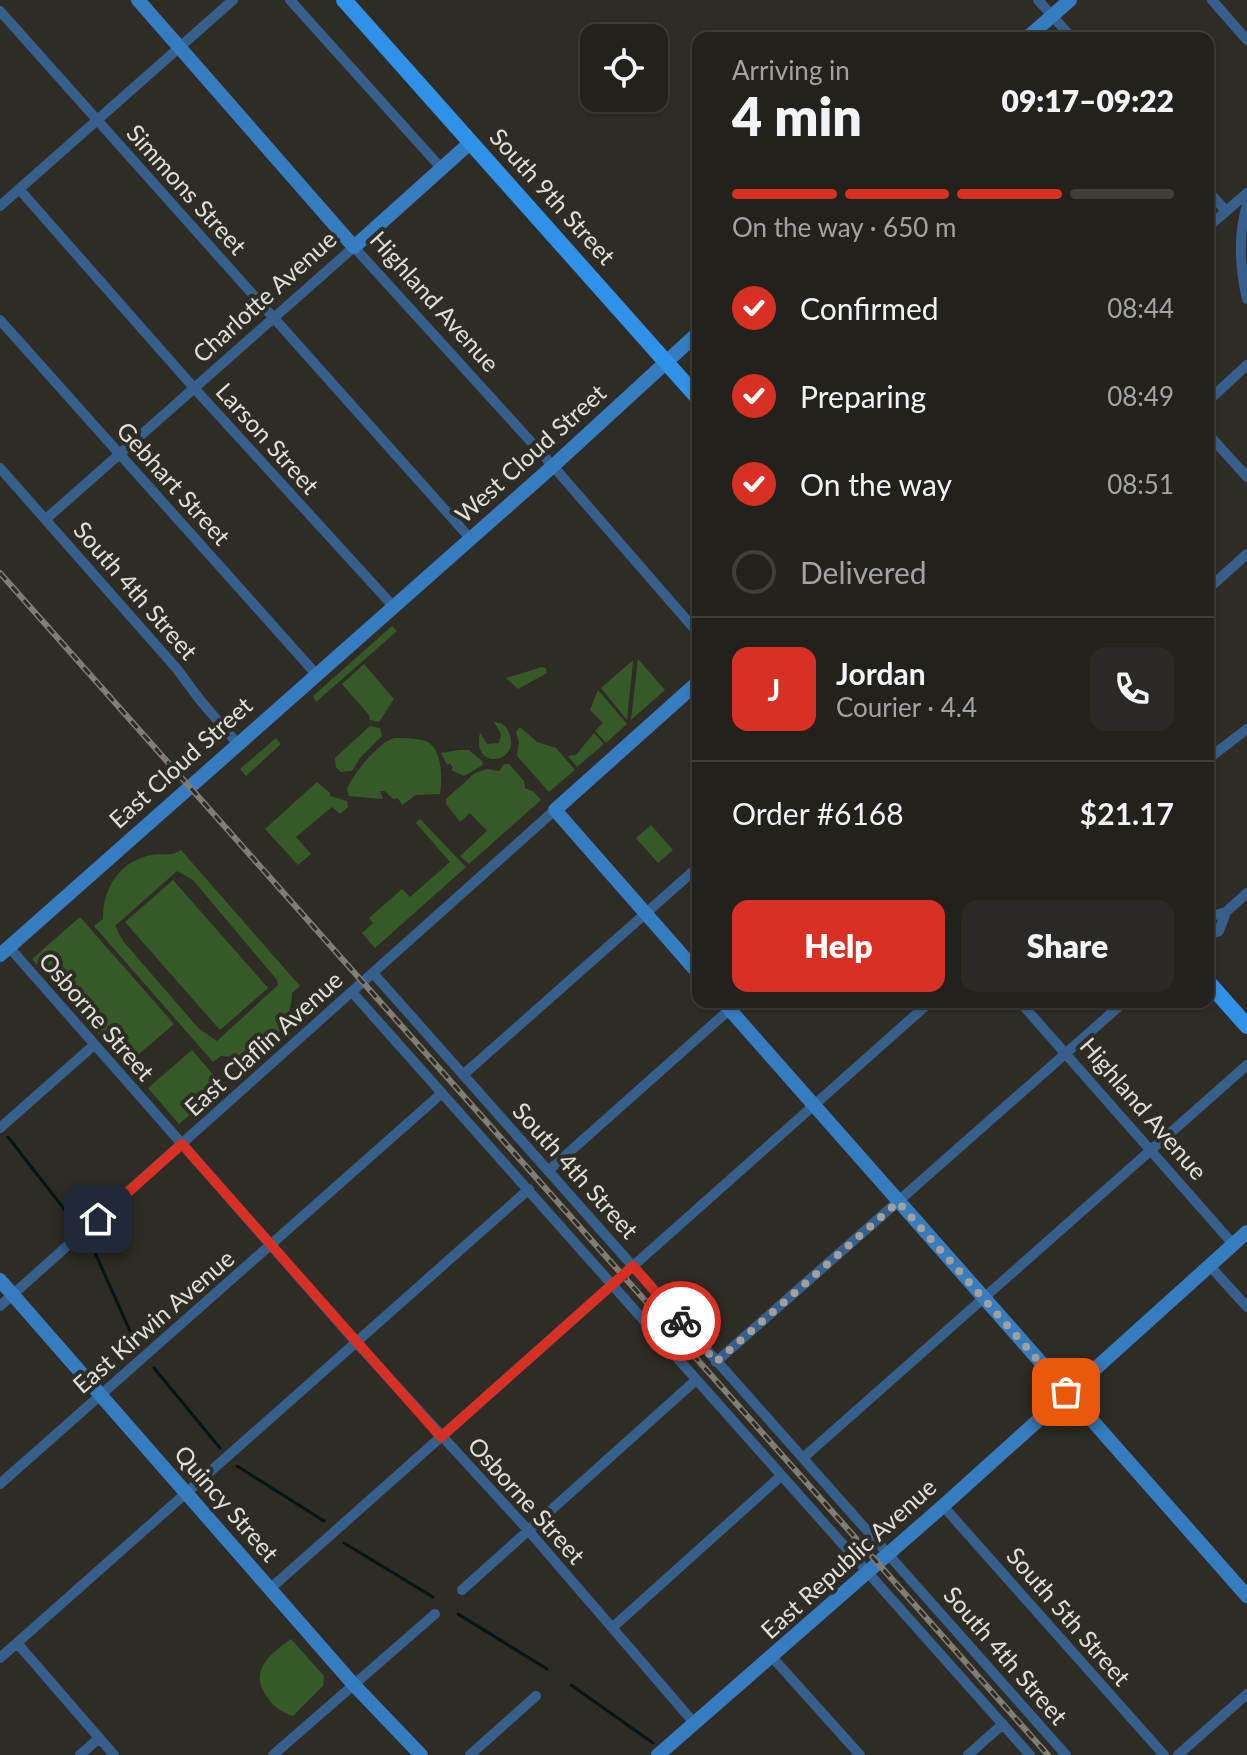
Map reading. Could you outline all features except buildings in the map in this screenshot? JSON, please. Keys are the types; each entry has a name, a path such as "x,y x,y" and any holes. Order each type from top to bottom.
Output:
{"main road":[{"name":"Highland Avenue","path":"138,0 354,247"},
{"name":"South 9th Street","path":"333,0 369,31"},
{"name":"South 9th Street","path":"344,0 692,391"},
{"path":"1034,32 1070,0"},
{"name":"Charlotte Avenue","path":"354,247 471,142"},
{"name":"West Cloud Street","path":"393,606 692,338"},
{"name":"East Cloud Street","path":"4,951 393,606"},
{"path":"692,687 555,810 692,966"},
{"path":"1214,989 1247,1026"},
{"path":"733,1008 813,1106 1247,1596"},
{"name":"East Republic Avenue","path":"658,1755 889,1554 1247,1232"},
{"name":"Quincy Street","path":"0,1280 354,1685 421,1755"}],"street":[{"path":"0,206 233,0"},
{"path":"290,0 442,169"},
{"path":"1038,0 1067,32"},
{"path":"1212,0 1247,40"},
{"name":"Simmons Street","path":"0,11 470,538"},
{"name":"Larson Street","path":"19,189 195,389 393,606"},
{"path":"1214,222 1247,193"},
{"path":"1214,198 1226,211"},
{"path":"1247,205 1240,260 1247,299"},
{"name":"Charlotte Avenue","path":"46,519 354,247"},
{"name":"Highland Avenue","path":"354,247 553,466 692,626"},
{"name":"Gebhart Street","path":"0,320 316,674"},
{"path":"1214,395 1247,365"},
{"path":"1214,441 1247,477"},
{"name":"South 4th Street","path":"0,468 177,669 237,743"},
{"path":"1214,583 1247,554"},
{"path":"1214,754 1247,729"},
{"name":"East Claflin Avenue","path":"0,1306 555,810"},
{"path":"463,1075 692,872"},
{"path":"1214,915 1226,912 1247,893"},
{"path":"1214,933 1219,931 1226,912"},
{"name":"Osborne Street","path":"4,951 94,1045 441,1437 528,1530 695,1724"},
{"name":"South 4th Street","path":"373,973 1066,1755"},
{"name":"South 4th Street","path":"352,992 1030,1755"},
{"path":"548,1171 726,1008"},
{"path":"271,1588 923,1008"},
{"name":"Highland Avenue","path":"1025,1008 1233,1244"},
{"path":"716,1362 1117,1008"},
{"path":"0,1128 94,1045"},
{"path":"803,1458 1247,1065"},
{"name":"East Kirwin Avenue","path":"0,1484 442,1093"},
{"path":"0,1658 529,1189"},
{"path":"1209,1265 1247,1307"},
{"path":"462,1590 696,1380"},
{"path":"613,1627 781,1476"},
{"name":"South 5th Street","path":"943,1506 1164,1755"},
{"path":"273,1755 435,1614"},
{"path":"17,1643 114,1755"},
{"path":"772,1657 860,1755"},
{"path":"1178,1755 1247,1694"},
{"path":"470,1755 536,1696"},
{"path":"968,1755 1003,1724"},
{"path":"80,1755 98,1739"}],"green space":[{"path":"392,626 397,631 316,702 313,696"},
{"path":"638,659 665,690 631,720"},
{"path":"633,661 627,720 601,688"},
{"path":"364,664 394,699 379,722 370,720 342,684"},
{"path":"546,668 547,673 518,689 506,678"},
{"path":"598,690 627,724 606,743 595,731 603,723 590,710"},
{"path":"494,722 507,728 511,743 509,751 496,759 483,754 479,745 480,733 487,744 499,743 501,734"},
{"path":"370,726 380,728 382,736 352,771 341,772 336,767 335,758"},
{"path":"520,727 537,742 556,748 575,770 549,792 517,756 519,742 516,732"},
{"path":"594,733 604,744 577,767 568,756 576,755"},
{"path":"276,738 281,744 246,776 240,769"},
{"path":"394,738 421,740 433,747 440,766 440,794 416,795 402,805 398,798 393,799 385,791 380,791 383,799 349,796 347,789 360,768 374,752"},
{"path":"469,750 483,765 464,776 451,770 453,768 450,763 447,765 441,753"},
{"path":"504,764 509,764 524,781 525,788 541,800 469,864 460,856 487,831 470,813 460,822 446,804 446,799 475,773 487,769 499,771"},
{"path":"317,782 330,796 347,801 348,807 340,814 332,807 296,837 311,854 298,865 265,829"},
{"path":"420,819 466,867 375,948 362,933 373,923 369,918 402,889 410,897 450,862 416,823"},
{"path":"651,825 673,850 658,863 636,838"},
{"path":"181,850 300,986 292,993 280,1032 261,1048 249,1053 221,1056 213,1062 94,926 103,919 106,897 122,870 140,858","holes":["177,871 193,880 278,985 217,1041 199,1029 123,941 115,926"]},
{"path":"173,880 268,988 220,1030 125,922"},
{"path":"80,917 174,1024 126,1065 32,959"},
{"path":"192,1050 223,1086 179,1124 148,1088"},
{"path":"291,1639 324,1676 323,1686 293,1716 272,1704 260,1679 269,1657"}],"waterway":[{"path":"8,1137 75,1223"},
{"path":"92,1246 138,1349"},
{"path":"154,1368 220,1448"},
{"path":"237,1466 324,1521"},
{"path":"344,1543 433,1597"},
{"path":"458,1614 547,1669"},
{"path":"571,1685 653,1743"}],"railway":[{"path":"0,573 1048,1755"}],"way so far":[{"path":"681,1321 716,1362 898,1202 1066,1392"}],"route":[{"path":"98,1219 182,1144 441,1437 633,1266 681,1321"}]}
